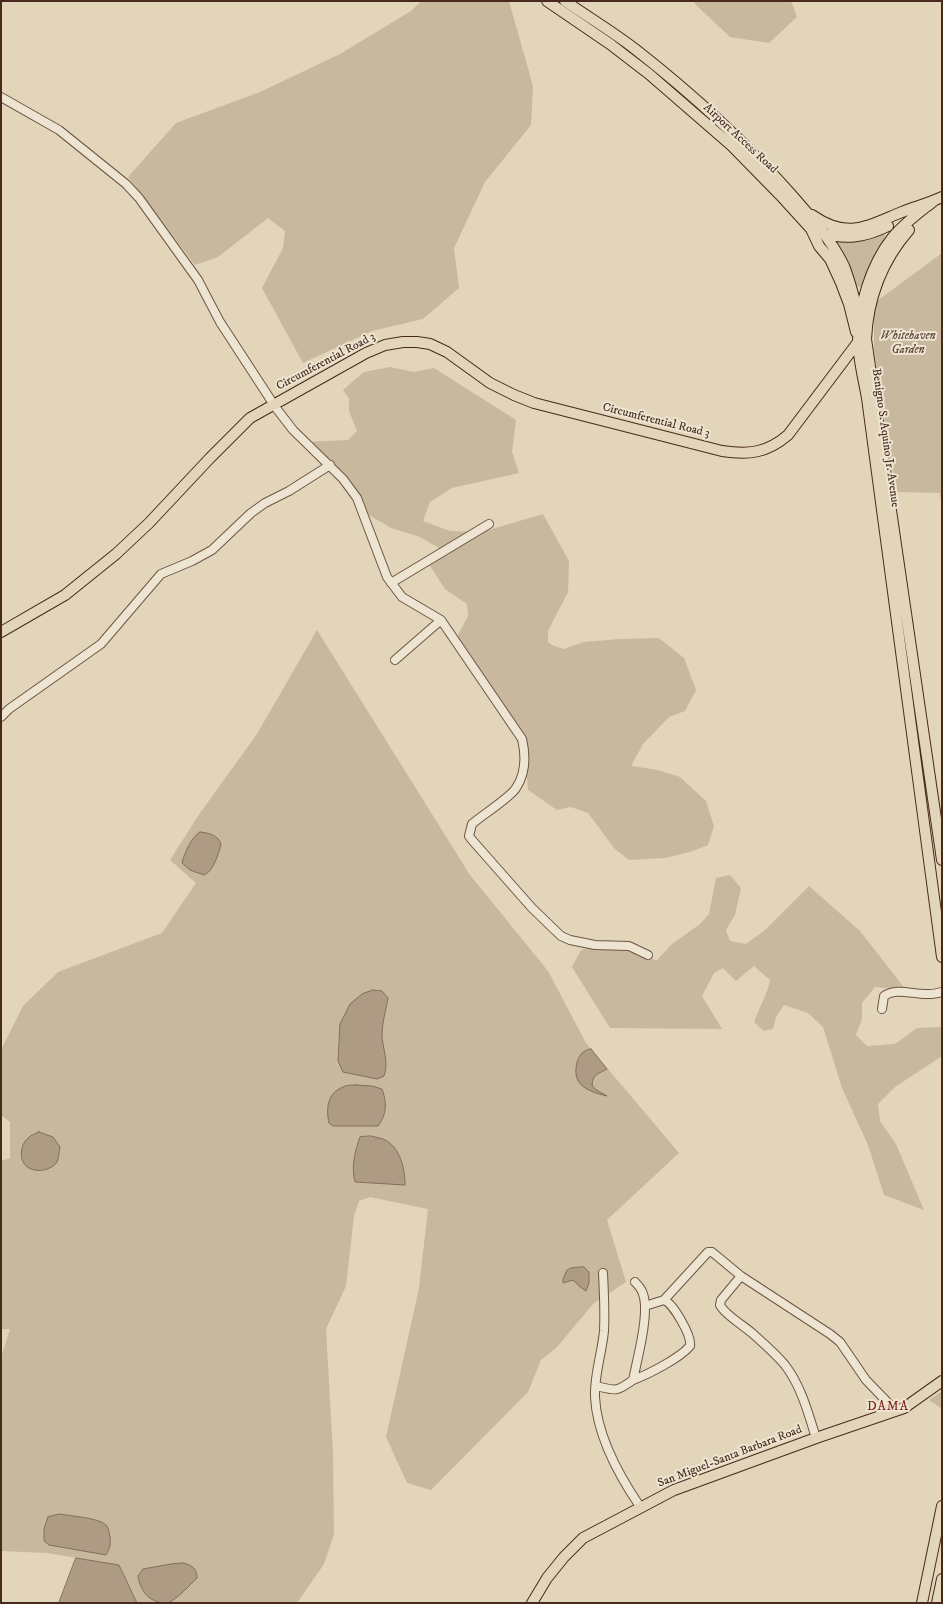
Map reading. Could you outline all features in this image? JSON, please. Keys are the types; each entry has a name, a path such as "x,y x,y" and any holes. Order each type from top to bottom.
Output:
{"main road":[{"name":"Airport Access Road","path":"547,1 613,40 634,48 684,90 765,165 824,233 844,266 852,287 860,320 862,341"},
{"name":"Airport Access Road","path":"565,1 613,40 732,146 811,229 820,246 830,259 841,283 862,341"},
{"path":"804,209 818,219 832,226 849,229 865,227 878,223 900,213 939,199"},
{"path":"811,229 833,236 850,237 866,235 939,199"},
{"path":"860,320 864,299 871,276 879,259 892,239 911,219 939,199"},
{"name":"Benigno S. Aquino Jr. Avenue","path":"939,199 898,242 886,262 872,299 862,341 867,398 942,957"},
{"name":"Circumferential Road 3","path":"1,632 65,596 98,569 149,523 250,418 366,353 385,345 402,342 417,342 439,348 490,383 534,403 739,454 753,453 775,445 788,435 862,341"},
{"name":"Benigno S. Aquino Jr. Avenue","path":"862,341 942,860"},
{"path":"918,782 931,781"},
{"name":"San Miguel-Santa Barbara Road","path":"532,1603 547,1578 564,1556 583,1538 674,1490 816,1438 904,1408 942,1381"},
{"path":"922,1603 940,1527 942,1506"},
{"path":"937,1603 942,1579"}],"street":[{"path":"1,97 59,130 126,184 139,198 198,280 220,322 274,404 293,430 330,465 357,498 387,577 391,583 402,597 441,620 522,739 525,753 524,766 516,789 472,824 469,836 472,840 532,908 561,936 570,940 595,945 629,946 648,955"},
{"path":"1,717 101,644 161,574 192,561 212,550 251,513 265,502 289,491 330,465"},
{"path":"391,583 489,524"},
{"path":"395,660 441,620"},
{"path":"882,1009 884,996 887,994 901,992 928,994 942,992"},
{"path":"645,1306 664,1300 708,1252 714,1253 741,1276 840,1342 866,1380 896,1411"},
{"path":"603,1273 605,1306 604,1332 595,1396 597,1414 602,1432 627,1488 641,1508"},
{"path":"741,1276 721,1300 720,1305 722,1309 745,1327 784,1365 798,1386 803,1397 816,1438"},
{"path":"633,1380 645,1320 644,1295 635,1282"},
{"path":"596,1386 618,1390 624,1388 633,1380 657,1370 690,1346 690,1338 675,1311 668,1301 664,1300"}],"green space":[{"path":"421,1 509,1 533,86 531,125 485,182 454,248 459,288 423,319 372,331 303,363 262,288 283,248 285,231 268,218 218,257 195,265 128,177 176,123 260,92 340,54 411,11"},
{"path":"694,1 791,1 797,17 769,43 730,37 695,4"},
{"path":"884,232 885,239 874,257 862,287 855,286 835,244 837,240"},
{"name":"Whitehaven Garden","path":"942,253 942,509 940,493 896,492 874,350 874,314 877,301"},
{"path":"390,367 414,372 434,368 516,420 512,452 519,473 452,488 430,502 423,521 450,531 482,532 543,514 569,561 568,592 548,631 548,642 554,646 564,649 584,642 659,638 684,658 696,690 685,711 669,717 643,744 631,766 658,770 680,777 706,801 714,826 708,845 690,852 665,858 629,860 614,848 588,813 571,807 557,810 528,790 525,743 455,641 468,616 467,604 445,589 430,566 439,548 420,537 391,528 369,515 358,495 306,442 348,440 357,431 349,411 349,398 343,390 364,372"},
{"path":"317,630 470,875 548,971 586,1043 679,1153 607,1220 626,1282 594,1303 557,1347 541,1360 528,1392 431,1490 407,1483 386,1437 419,1288 428,1209 370,1197 359,1201 354,1216 346,1286 326,1329 333,1453 334,1534 324,1564 297,1603 137,1603 119,1565 47,1553 1,1551 1,1358 10,1329 1,1329 1,1161 10,1158 10,1122 1,1115 1,1050 23,1006 58,972 162,933 196,883 170,860 198,816 257,734"},
{"path":"730,875 741,888 735,915 726,930 730,941 746,944 764,931 809,886 860,931 906,990 875,987 862,1003 862,1019 856,1035 867,1046 895,1044 917,1028 942,1027 942,1056 895,1087 878,1104 880,1121 896,1144 924,1210 884,1195 868,1145 842,1088 823,1027 808,1013 784,1005 776,1017 773,1029 764,1031 754,1022 769,986 770,980 754,966 736,981 723,968 714,973 702,996 722,1029 610,1028 572,967 581,950 602,943 634,946 656,961 672,944 700,924 709,914 716,878"},
{"path":"942,1391 942,1409 929,1400"}],"shaded area":[{"path":"200,832 210,834 218,838 221,844 213,866 204,875 190,870 182,863 186,850 191,841"},
{"path":"373,990 382,991 388,998 383,1021 382,1036 386,1066 384,1076 377,1079 343,1072 338,1061 340,1024 350,1004 362,994"},
{"path":"591,1049 607,1069 595,1076 592,1085 595,1089 607,1096 588,1089 581,1085 577,1079 576,1065 579,1057 585,1051"},
{"path":"344,1086 372,1086 382,1089 385,1099 385,1113 381,1122 378,1126 333,1126 329,1123 328,1118 328,1107 331,1097"},
{"path":"39,1132 53,1137 60,1147 58,1160 55,1165 48,1169 32,1170 23,1162 21,1153 25,1141 30,1136"},
{"path":"371,1136 383,1139 394,1147 403,1165 405,1185 355,1182 354,1165 358,1142 360,1137"},
{"path":"584,1267 589,1272 589,1283 586,1291 573,1280 563,1283 567,1270 571,1268"},
{"path":"60,1514 91,1519 106,1525 109,1531 110,1542 106,1555 49,1545 44,1541 44,1529 48,1517"},
{"path":"76,1558 119,1565 137,1603 59,1603"},
{"path":"184,1563 194,1568 197,1578 183,1592 168,1603 156,1601 147,1596 141,1587 138,1576 143,1569"}],"district":[{"name":"DAMA","path":"888,1407"}]}
